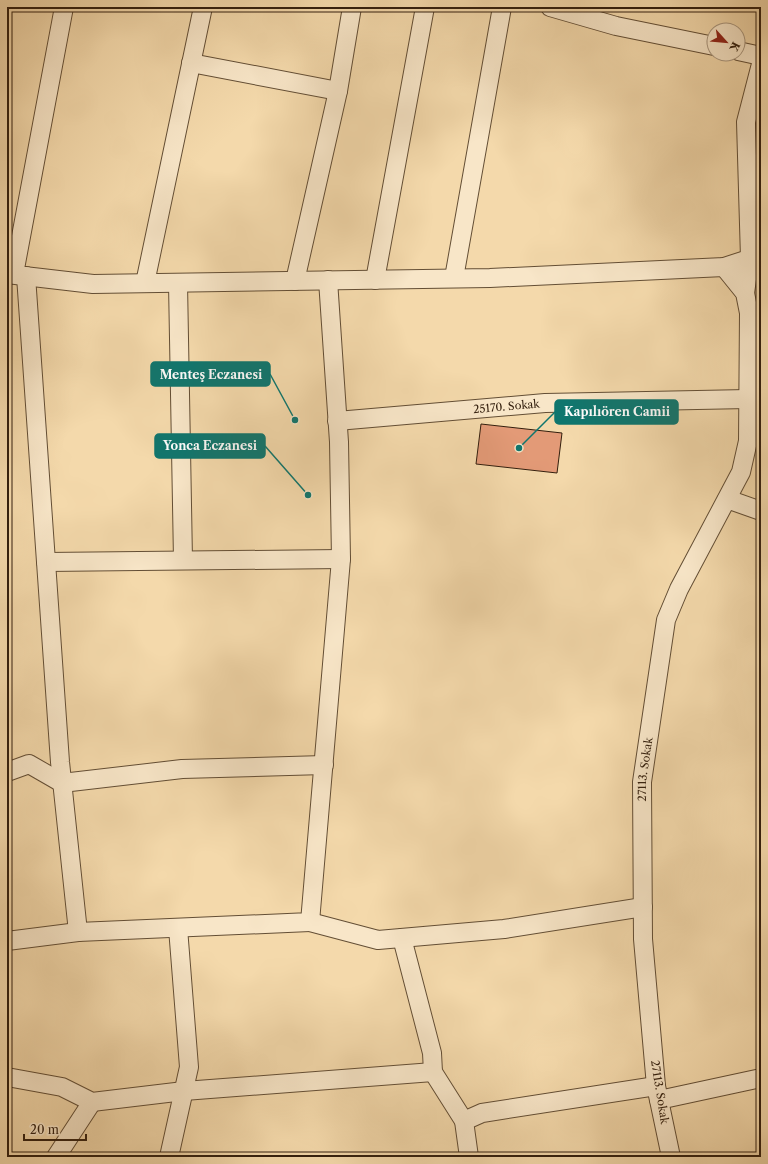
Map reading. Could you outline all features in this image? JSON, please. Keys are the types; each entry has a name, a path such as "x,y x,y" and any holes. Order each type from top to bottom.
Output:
{"street":[{"path":"64,7 16,275 46,562 62,783 78,932"},
{"path":"145,284 203,7"},
{"path":"295,281 338,92 352,7"},
{"path":"375,280 425,7"},
{"path":"454,278 502,7"},
{"path":"550,7 616,26 706,44"},
{"path":"746,53 761,56"},
{"path":"191,63 338,92"},
{"path":"745,293 755,256 746,122 761,64"},
{"path":"16,275 93,284 454,278 724,267 755,256"},
{"path":"724,267 745,293"},
{"path":"310,922 341,559 337,420 328,280"},
{"path":"178,283 183,560"},
{"name":"27113. Sokak","path":"671,1157 658,1093 643,939 642,782 666,620 680,589 741,472 748,441 752,405 749,313 745,293"},
{"name":"25170. Sokak","path":"337,420 545,403 752,405"},
{"path":"727,499 761,511"},
{"path":"46,562 341,559"},
{"path":"7,772 29,764 62,783 182,769 324,765"},
{"path":"7,941 78,932 310,922 378,940 504,929 642,907"},
{"path":"169,1157 189,1067 178,928"},
{"path":"402,938 432,1053 433,1072 464,1121 469,1157"},
{"path":"7,1077 62,1087 92,1102 184,1091 433,1072"},
{"path":"464,1121 482,1113 658,1093 761,1078"},
{"path":"56,1157 92,1102"}],"building":[{"path":"481,424 562,433 557,473 476,464"}],"place":[{"name":"Menteş Eczanesi","path":"295,420"},
{"name":"Kapılıören Camii","path":"519,448"},
{"name":"Yonca Eczanesi","path":"308,495"}]}
